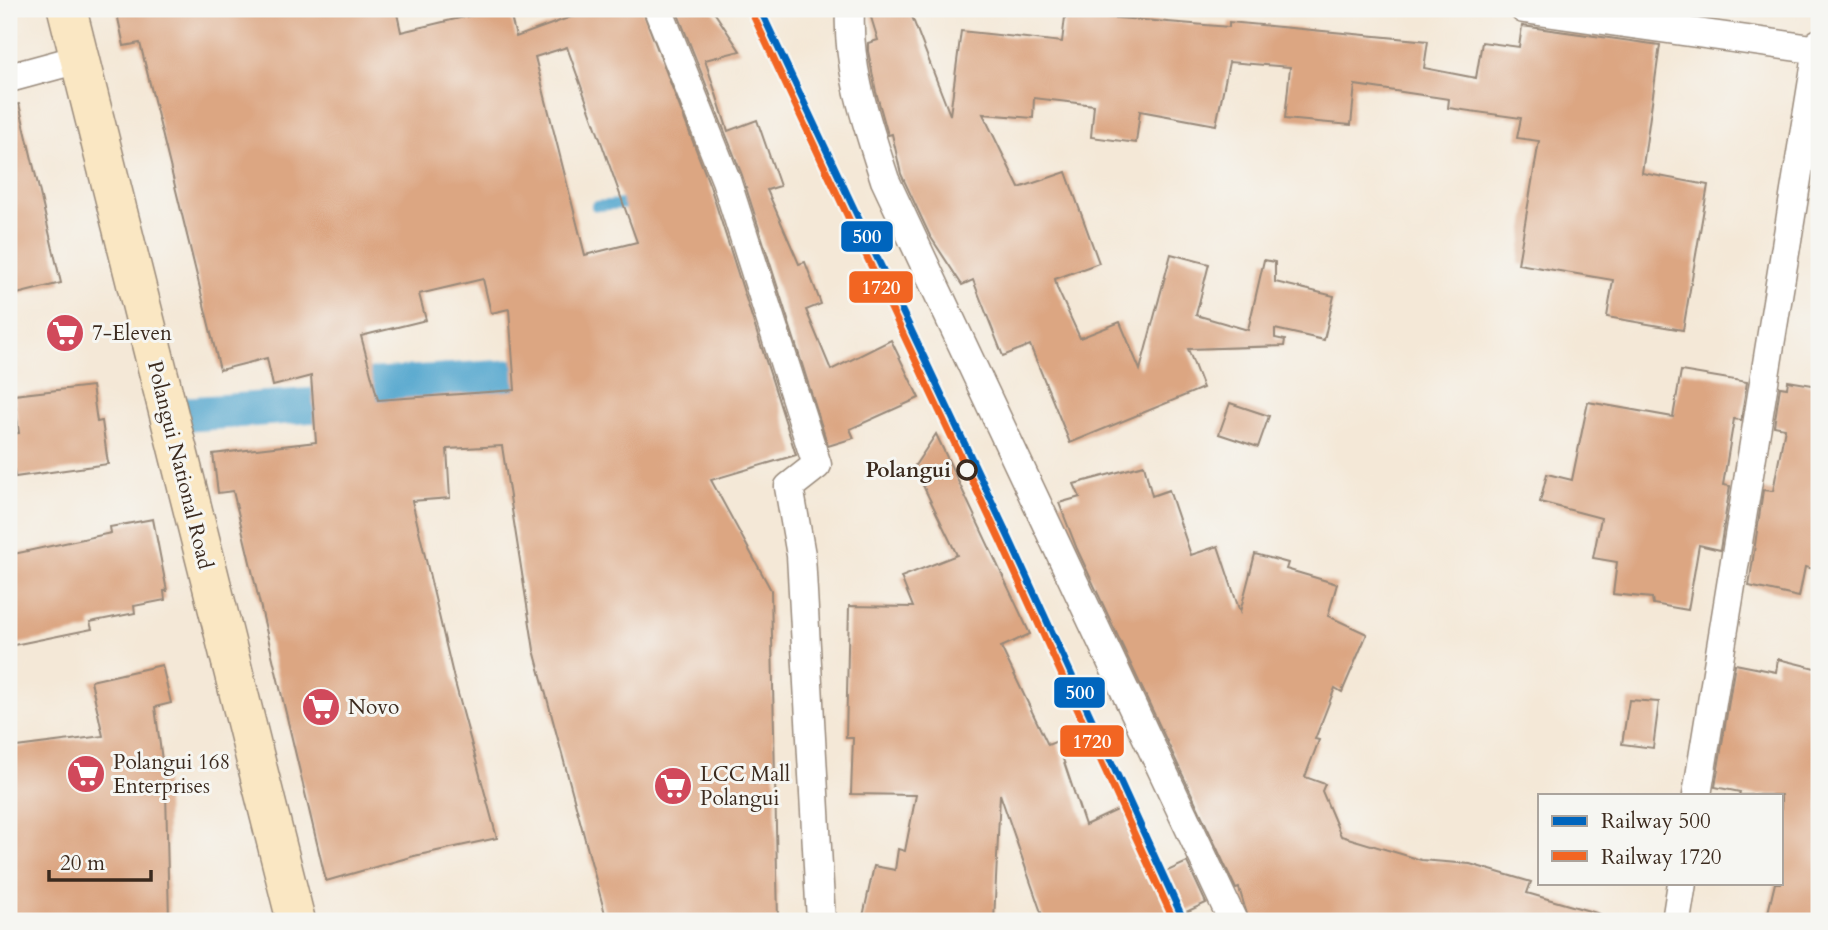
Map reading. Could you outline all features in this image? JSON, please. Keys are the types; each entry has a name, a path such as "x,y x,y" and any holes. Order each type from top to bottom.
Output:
{"main road":[{"name":"Polangui National Road","path":"67,9 296,921"}],"street":[{"path":"658,9 726,180 817,465 789,487 801,555 821,921"},
{"path":"850,9 848,42 862,108 885,180 1233,921"},
{"path":"1524,9 1818,50"},
{"path":"1697,794 1819,43"},
{"path":"9,78 79,59"},
{"path":"1676,921 1682,884"}],"building":[{"path":"116,9 255,9 257,15 285,9 396,9 401,32 481,13 480,9 509,9 516,37 593,9 642,9 710,186 796,455 711,480 771,590 778,921 607,921 534,650 502,446 447,449 450,498 412,501 454,679 497,838 414,856 326,881 233,491 218,493 213,454 316,442 311,376 273,386 267,358 220,370 140,43 124,46","holes":["567,47 637,242 585,255 535,57","483,279 491,313 509,309 515,390 378,400 361,336 426,320 419,294"]},
{"path":"676,9 712,9 740,51 705,60 728,131 757,120 780,186 767,190 799,264 805,262 821,304 806,310 831,370 891,340 919,398 850,429 854,438 828,446 742,175"},
{"path":"885,9 909,9 950,115 961,31 1062,42 1066,9 1108,9 1106,17 1229,27 1229,22 1428,41 1424,68 1476,78 1482,42 1519,47 1522,26 1660,45 1642,173 1708,185 1683,330 1607,317 1613,280 1518,264 1539,141 1517,138 1521,118 1448,108 1449,99 1355,85 1351,125 1285,119 1290,67 1229,62 1216,125 1140,111 1136,143 1091,137 1094,105 1034,98 1033,118 983,114 1019,188 1066,172 1099,263 1055,279 1057,288 1080,338 1120,322 1140,370 1171,254 1209,264 1196,315 1248,330 1264,260 1275,262 1275,282 1334,296 1324,340 1275,329 1275,338 1285,340 1284,346 1188,349 1203,388 1070,443 1030,345 1003,356 973,280 962,285 930,236 901,174 892,134 888,135 876,92 868,51 868,43 878,40 870,14"},
{"path":"19,104 61,283 9,296 9,105"},
{"path":"1681,371 1747,382 1741,420 1734,419 1723,485 1730,486 1720,550 1699,545 1688,610 1653,604 1652,598 1613,594 1617,562 1593,558 1601,518 1540,502 1547,474 1572,480 1588,402 1673,417"},
{"path":"1788,381 1819,386 1819,570 1805,567 1799,597 1749,586 1763,490 1773,491 1785,428 1774,426 1780,387 1787,388"},
{"path":"92,386 97,422 102,421 108,464 15,477 9,434 19,433 14,395"},
{"path":"1230,403 1269,416 1258,447 1219,434"},
{"path":"936,434 1030,634 1001,647 1048,745 1057,741 1085,825 1126,806 1159,875 1187,862 1206,903 1166,921 1044,921 1000,794 994,921 862,921 874,866 895,870 898,849 905,851 916,795 851,794 853,738 846,738 849,606 913,607 901,577 957,555 914,467"},
{"path":"1144,465 1152,496 1169,490 1191,555 1218,546 1240,612 1255,554 1288,563 1286,569 1337,584 1328,616 1367,634 1342,692 1335,688 1315,739 1319,740 1305,777 1325,784 1322,791 1341,836 1421,860 1470,864 1531,882 1527,893 1600,914 1599,921 1249,921 1239,888 1236,889 1077,549 1059,503 1080,497 1074,484"},
{"path":"153,519 167,591 164,591 165,600 134,606 135,613 90,622 92,629 9,646 9,555 111,533 110,527"},
{"path":"1778,659 1819,669 1819,912 1815,911 1813,921 1766,921 1775,884 1783,884 1783,794 1739,794 1740,792 1715,787 1735,664 1776,672"},
{"path":"162,665 171,703 155,707 166,791 169,921 18,921 17,915 9,915 9,748 103,736 91,681"},
{"path":"1629,700 1659,702 1653,748 1622,744"}],"waterway":[{"path":"596,206 635,203"},
{"path":"329,388 560,374"},
{"path":"189,414 360,402"}],"rail line":[{"name":"500","path":"760,9 1009,538 1184,921"},
{"name":"1720","path":"752,13 1001,542 1174,921"}],"place":[{"name":"7-Eleven","path":"65,333"},
{"name":"Polangui","path":"967,470"},
{"name":"Novo","path":"321,707"},
{"name":"Polangui 168 Enterprises","path":"86,774"},
{"name":"LCC Mall Polangui","path":"673,786"}]}
